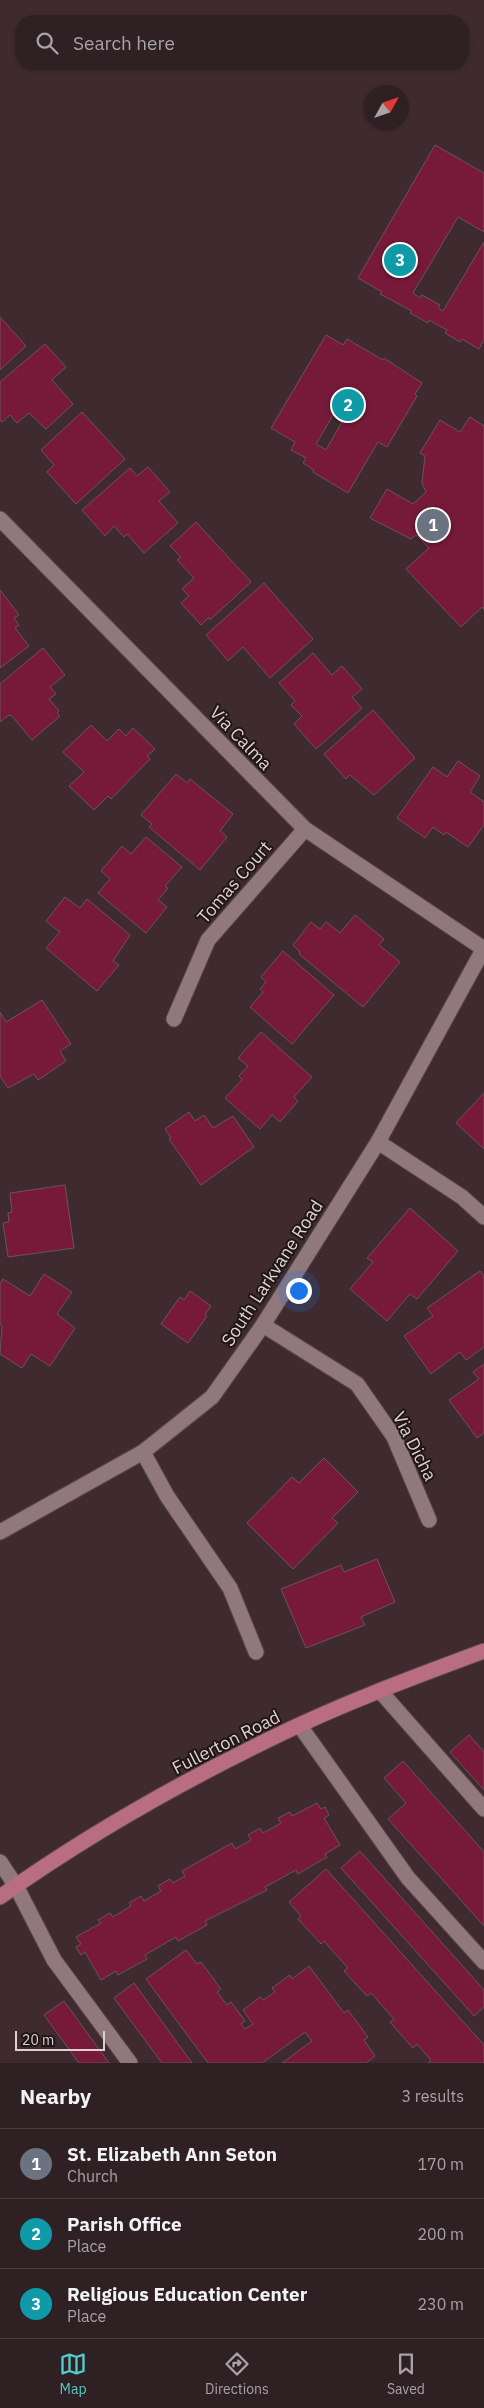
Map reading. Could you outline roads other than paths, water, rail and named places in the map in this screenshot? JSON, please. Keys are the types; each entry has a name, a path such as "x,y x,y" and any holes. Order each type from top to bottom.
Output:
{"main road":[{"name":"Fullerton Road","path":"0,1897 161,1795 276,1736 484,1651"}],"street":[{"name":"Via Calma","path":"0,519 305,829 484,949"},
{"name":"Tomas Court","path":"174,1019 208,940 305,829"},
{"name":"South Larkvane Road","path":"0,1532 143,1452 212,1397 263,1325 378,1142 484,949"},
{"path":"378,1142 462,1197 484,1217"},
{"name":"Via Dicha","path":"263,1325 358,1384 394,1437 429,1520"},
{"path":"143,1452 167,1496 230,1588 256,1652"},
{"path":"380,1692 484,1809"},
{"path":"300,1726 408,1878 484,1962"},
{"path":"0,1862 16,1886 54,1960 130,2063"}],"place":[{"name":"Religious Education Center","path":"400,260"},
{"name":"Parish Office","path":"348,405"},
{"name":"St. Elizabeth Ann Seton","path":"433,525"}]}
